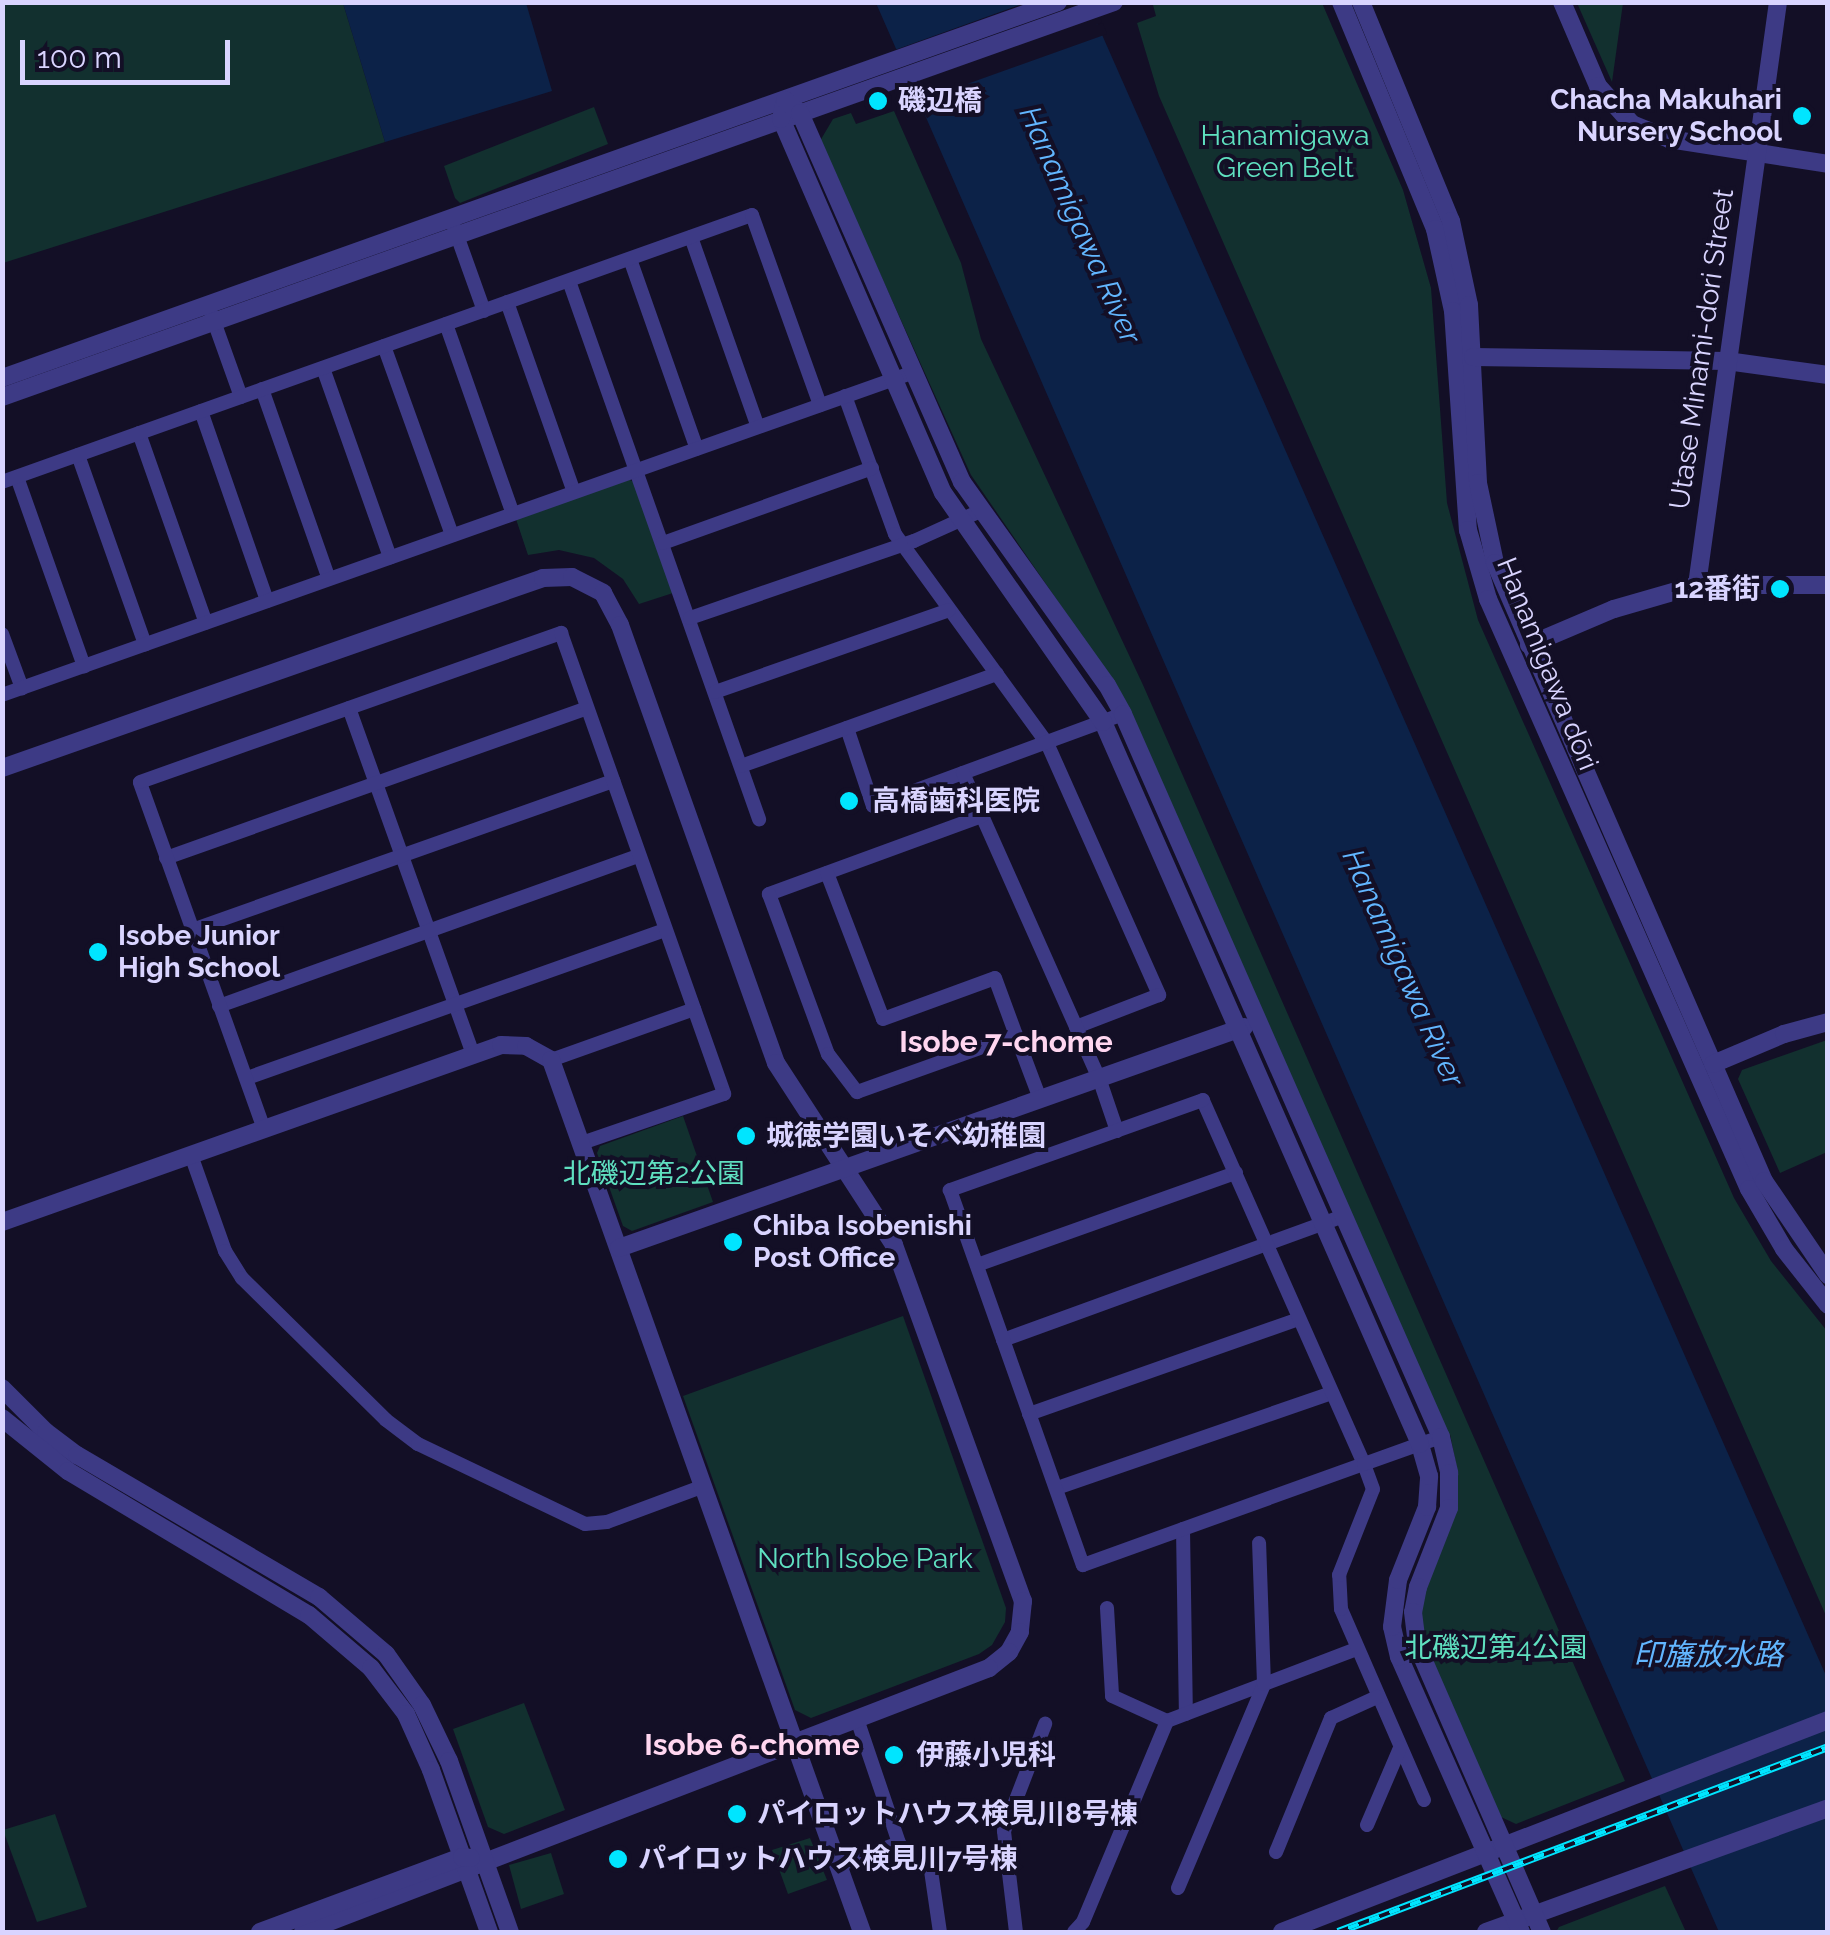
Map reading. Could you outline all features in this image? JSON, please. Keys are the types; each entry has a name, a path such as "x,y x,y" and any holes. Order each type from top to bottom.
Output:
{"street":[{"path":"2,378 211,313 454,227 781,119 1058,2"},
{"path":"454,227 784,100 870,80 1114,2"},
{"name":"Hanamigawa dōri","path":"1341,2 1435,229 1453,311 1466,515 1488,599 1750,1189 1784,1249 1828,1305"},
{"name":"Hanamigawa dōri","path":"1361,2 1451,222 1469,305 1478,483 1494,563 1764,1181 1828,1275"},
{"path":"1562,2 1598,86 1632,124 1668,139 1828,164"},
{"name":"Utase Minami-dori Street","path":"1697,585 1778,2"},
{"path":"784,100 800,112 914,372 980,511 1107,684 1122,714 1441,1437 1450,1472 1448,1508 1418,1587 1413,1612 1417,1645 1538,1924"},
{"path":"784,100 781,119 943,492 1103,722 1420,1444 1429,1476 1426,1506 1398,1580 1392,1627 1399,1657 1518,1927"},
{"path":"84,666 10,479 569,280 752,216 820,405"},
{"path":"454,227 484,311"},
{"path":"691,237 758,427"},
{"path":"630,259 697,448"},
{"path":"569,280 759,818"},
{"path":"507,302 574,492"},
{"path":"2,397 211,313"},
{"path":"211,313 240,397"},
{"path":"446,324 513,514"},
{"path":"384,346 452,536"},
{"path":"1472,357 1728,361 1828,375"},
{"path":"323,368 390,557"},
{"path":"2,695 914,372"},
{"path":"262,390 328,579"},
{"path":"846,396 902,544 1047,743 1159,995 1076,1027"},
{"path":"200,412 268,601"},
{"path":"140,433 206,623"},
{"path":"78,455 145,644"},
{"path":"663,542 872,468"},
{"path":"690,618 902,544 980,511"},
{"path":"2,768 543,578 572,577 603,593 620,624 776,1062 894,1245 1023,1602 1024,1619 1009,1652 990,1668 484,1861 260,1932"},
{"path":"1529,645 1614,609 1697,585 1828,585"},
{"path":"716,692 949,610"},
{"path":"264,1129 140,782 560,633 724,1094 582,1143"},
{"path":"2,634 22,688"},
{"path":"741,766 997,674"},
{"path":"349,708 473,1054"},
{"path":"166,858 587,708"},
{"path":"847,728 873,806 1122,714"},
{"path":"963,773 1100,1078 1116,1131"},
{"path":"192,930 613,781"},
{"path":"982,816 769,894 828,1054 857,1092 1016,1035"},
{"path":"219,1006 640,856"},
{"path":"827,873 882,1019 995,978 1040,1099"},
{"path":"248,1078 666,930"},
{"path":"2,1222 473,1054 515,1044 551,1060 694,1009"},
{"path":"619,1248 1259,1022"},
{"path":"1713,1064 1784,1034 1828,1022"},
{"path":"551,1060 862,1932"},
{"path":"1424,1800 1377,1698 1338,1589 1344,1559 1373,1489 1364,1464 1203,1100 950,1190 1083,1565 1364,1464 1441,1437"},
{"path":"190,1155 224,1251 242,1278 386,1420 418,1444 586,1524 642,1511 704,1486"},
{"path":"977,1265 1236,1173"},
{"path":"1004,1340 1343,1216"},
{"path":"1029,1414 1299,1319"},
{"path":"2,1388 77,1455 319,1597 386,1654 436,1733 510,1932"},
{"path":"1057,1488 1332,1393"},
{"path":"2,1418 68,1471 309,1615 346,1642 406,1714 490,1932"},
{"path":"1183,1529 1186,1714"},
{"path":"1178,1888 1264,1684 1259,1543"},
{"path":"1107,1608 1112,1696 1166,1721 1358,1649"},
{"path":"1276,1852 1331,1718 1377,1698"},
{"path":"839,1865 899,1844 856,1719"},
{"path":"1282,1932 1828,1720"},
{"path":"1074,1932 1082,1922 1166,1721"},
{"path":"1016,1932 1004,1831 1045,1724"},
{"path":"1368,1825 1400,1748"},
{"path":"1486,1932 1538,1924 1828,1808"},
{"path":"928,1857 940,1932"},
{"path":"303,1932 465,1865"}],"green space":[{"path":"2,3 343,3 385,142 3,263"},
{"name":"Hanamigawa Green Belt","path":"1322,3 1403,190 1431,288 1447,503 1478,620 1734,1198 1771,1261 1827,1331 1827,1618 1159,96 1137,23 1156,16 1153,5"},
{"path":"1577,3 1623,3 1612,82"},
{"path":"594,107 608,144 460,203 455,198 444,166"},
{"name":"北磯辺第4公園","path":"894,111 961,263 981,339 1143,685 1625,1781 1516,1824 1501,1817 1422,1641 1420,1615 1427,1583 1454,1510 1458,1474 1450,1434 1444,1434 1121,693 971,475 820,141 833,119 851,113 856,124"},
{"path":"628,479 634,482 673,593 639,604 623,579 594,558 559,550 528,555 516,519"},
{"path":"1827,1040 1827,1152 1780,1173 1738,1079 1742,1070"},
{"name":"北磯辺第2公園","path":"683,1116 713,1202 632,1231 623,1226 597,1153 600,1146"},
{"name":"North Isobe Park","path":"903,1316 1006,1608 1005,1622 992,1645 979,1654 811,1718 795,1710 683,1396"},
{"path":"524,1703 565,1810 504,1834 488,1827 453,1729"},
{"path":"55,1814 87,1907 37,1922 3,1830"},
{"path":"810,1838 827,1880 788,1894 772,1850"},
{"path":"551,1853 564,1894 521,1909 509,1865"},
{"path":"1665,1886 1686,1932 1556,1932 1559,1927"}],"water":[{"path":"343,3 526,3 552,91 385,142"},
{"name":"印旛放水路","path":"876,3 1088,3 1827,1678 1827,1932 1719,1932"}],"pier":[{"path":"1094,2 1102,22 1096,25 1103,23 1107,34 914,103 892,51 1025,3"}],"railway":[{"path":"1338,1932 1828,1747"}],"place":[{"name":"磯辺橋","path":"878,101"},
{"name":"Chacha Makuhari Nursery School","path":"1802,116"},
{"name":"12番街","path":"1780,589"},
{"name":"高橋歯科医院","path":"849,801"},
{"name":"Isobe Junior High School","path":"98,952"},
{"name":"城徳学園いそべ幼稚園","path":"746,1136"},
{"name":"Chiba Isobenishi Post Office","path":"733,1242"},
{"name":"伊藤小児科","path":"894,1755"},
{"name":"パイロットハウス検見川8号棟","path":"737,1814"},
{"name":"パイロットハウス検見川7号棟","path":"618,1859"}],"district":[{"name":"Isobe 7-chome","path":"1006,1042"},
{"name":"Isobe 6-chome","path":"752,1745"}],"water label":[{"name":"Hanamigawa River","path":"1080,225"},
{"name":"Hanamigawa River","path":"1403,968"}]}
